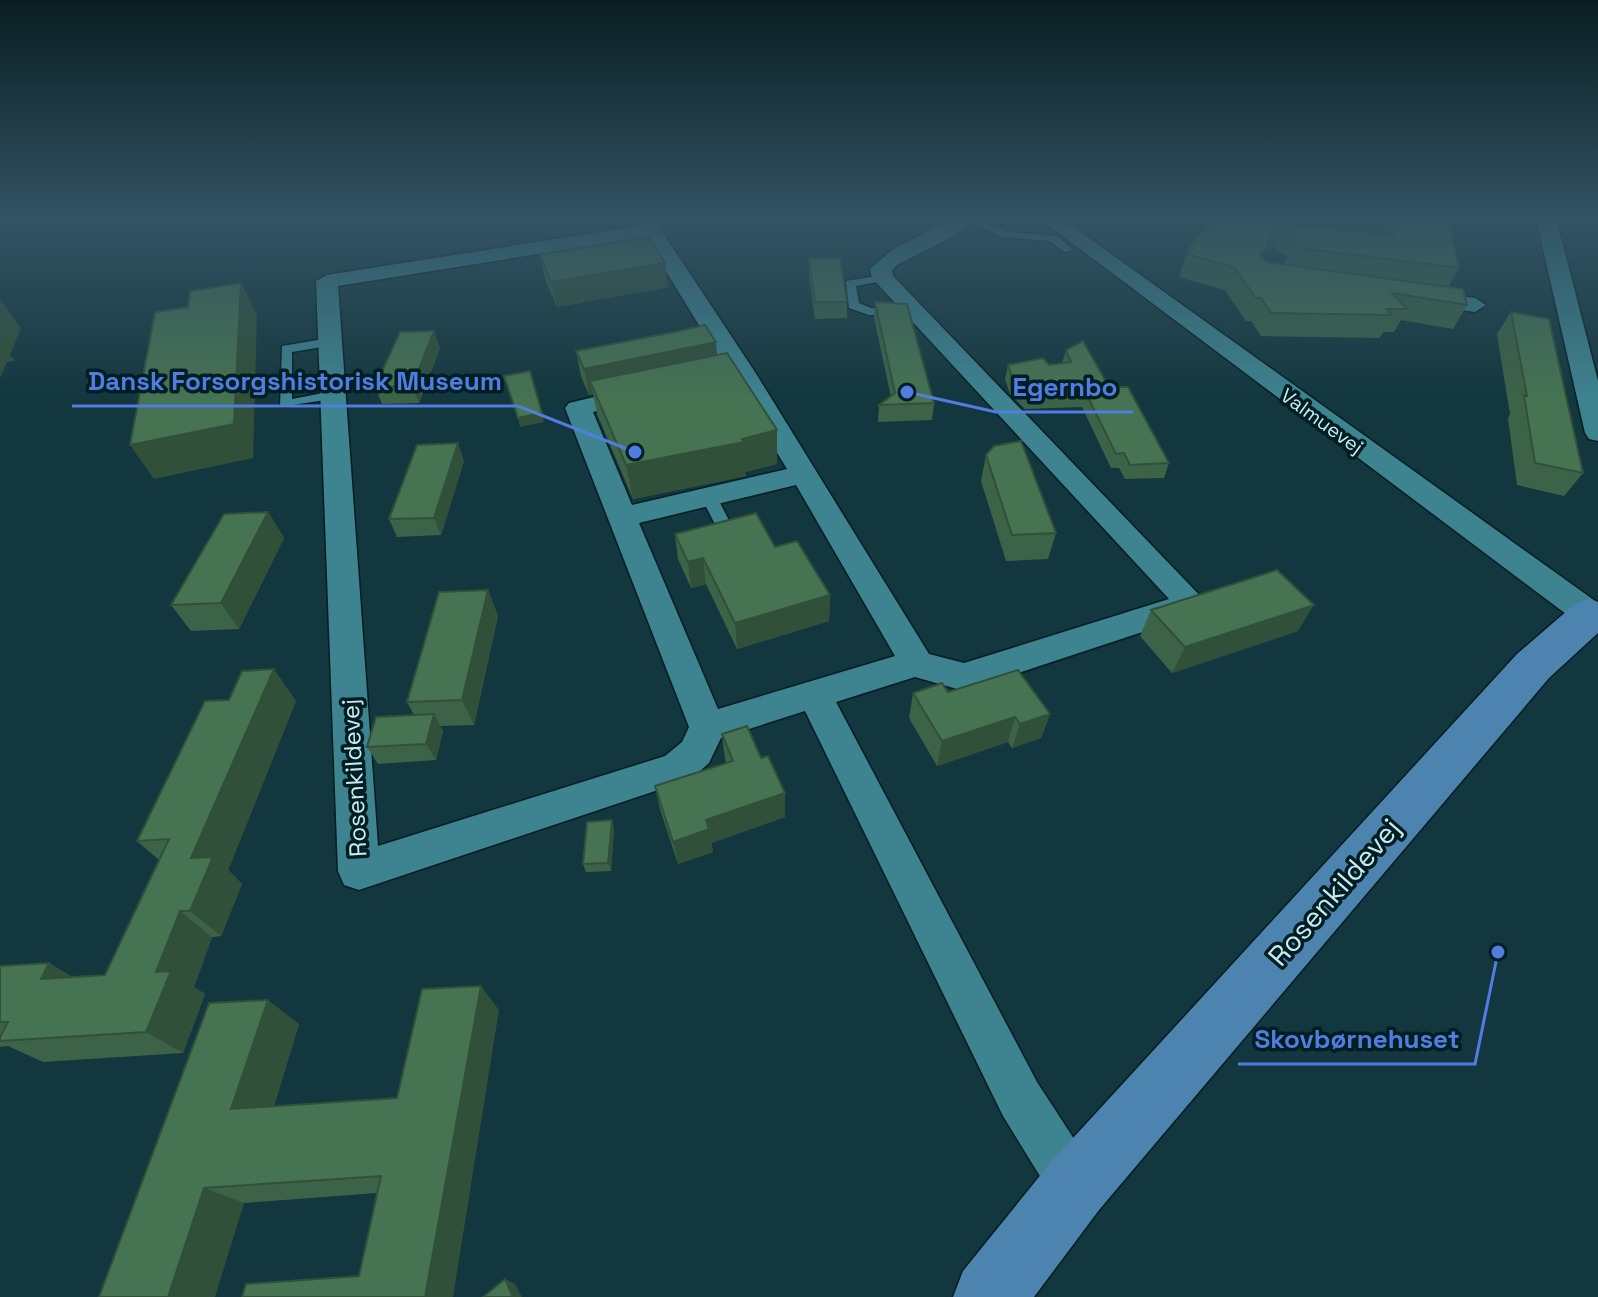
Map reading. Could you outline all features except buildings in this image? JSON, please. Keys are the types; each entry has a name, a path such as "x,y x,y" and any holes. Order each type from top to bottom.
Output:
{"street":[{"name":"Rosenkildevej","path":"341,279 327,281 359,871 678,768 696,752 707,727"},
{"name":"Rosenkildevej","path":"682,279 743,372 917,663"},
{"path":"668,388 578,408 707,727 917,663 939,673 964,677 1192,604 1154,553 883,279"},
{"name":"Valmuevej","path":"1133,279 1595,613"},
{"path":"1561,279 1598,433"},
{"path":"1397,294 1475,305"},
{"path":"713,378 743,372"},
{"path":"622,517 804,474"},
{"name":"Rosenkildevej","path":"989,1297 1075,1186 1533,666 1595,613"},
{"path":"815,696 1020,1099 1075,1186"}],"lane":[{"path":"880,279 850,283 853,305 869,311 918,315"},
{"path":"330,342 286,349 285,404 333,395"},
{"path":"709,497 729,536"}],"place":[{"name":"Egernbo","path":"907,392"},
{"name":"Dansk Forsorgshistorisk Museum","path":"635,452"},
{"name":"Skovbørnehuset","path":"1498,952"}]}
